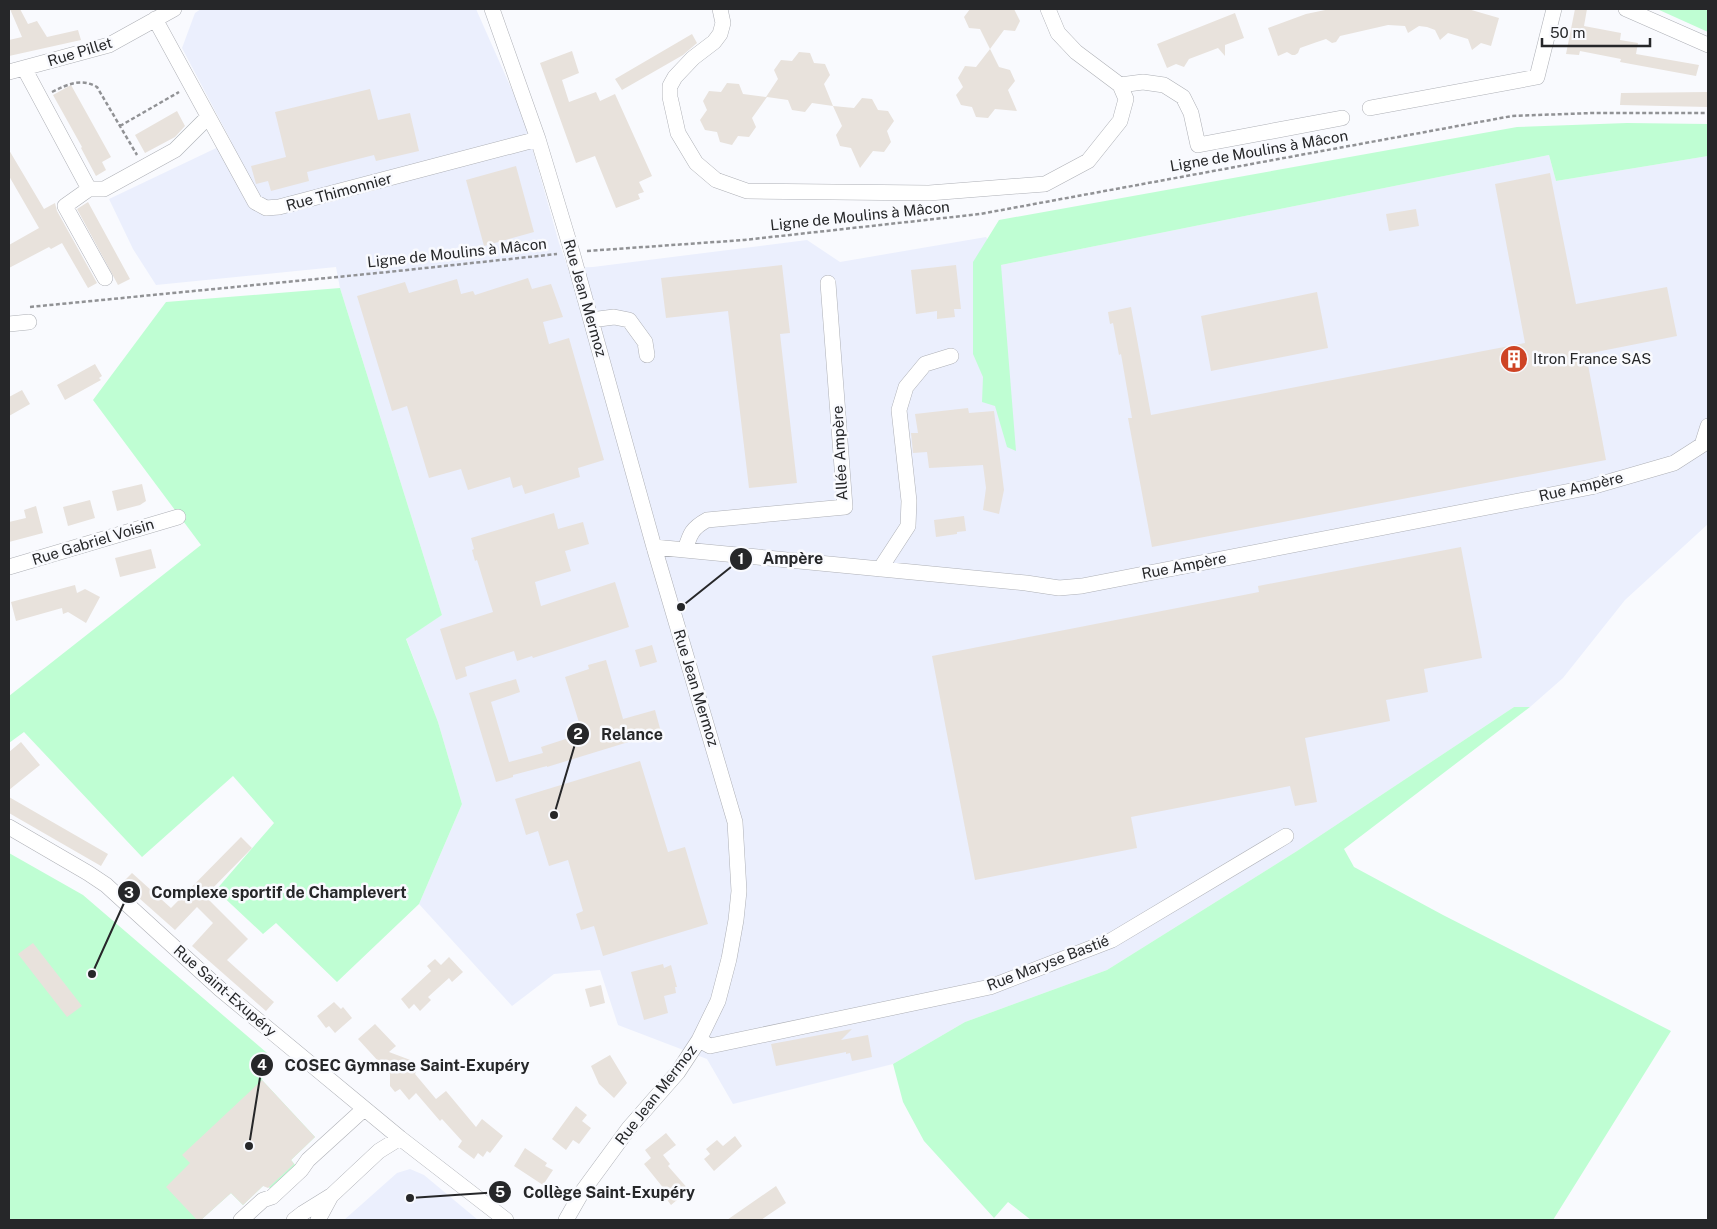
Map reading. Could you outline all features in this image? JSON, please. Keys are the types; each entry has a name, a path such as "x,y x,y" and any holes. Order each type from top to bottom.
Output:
{"street":[{"name":"Rue Pillet","path":"9,72 110,45 174,9"},
{"name":"Rue Jean Mermoz","path":"492,9 538,139 572,252 654,547 735,822 739,891 729,959 718,1001 698,1040 678,1072 629,1128 588,1184 566,1220"},
{"path":"720,9 723,24 720,34 714,42 693,58 675,77 670,86 670,97 678,133 696,163 716,180 747,190 929,193 1045,184 1088,161 1120,121 1126,99 1120,85 1076,52 1058,33 1048,9"},
{"path":"1370,108 1537,77 1554,9"},
{"path":"1626,9 1661,22 1708,45"},
{"name":"Rue Thimonnier","path":"155,19 255,202 266,208 279,207 538,139"},
{"path":"24,68 89,189"},
{"path":"1120,85 1143,82 1164,86 1183,97 1191,113 1198,145 1342,118"},
{"path":"105,278 65,206 89,189 104,188 175,150 208,117"},
{"name":"Allée Ampère","path":"685,550 689,536 697,526 708,520 845,507 828,283"},
{"path":"9,324 28,314"},
{"path":"591,320 614,317 629,320 645,342 647,355"},
{"path":"880,569 908,526 909,501 899,410 906,387 925,364 951,356"},
{"name":"Rue Ampère","path":"654,547 1026,582 1059,588 1082,586 1591,488 1674,463 1705,444 1708,426"},
{"name":"Rue Gabriel Voisin","path":"9,567 178,517"},
{"name":"Rue Saint-Exupéry","path":"9,827 106,885 220,989 364,1109 506,1220"},
{"name":"Rue Maryse Bastié","path":"698,1040 710,1046 990,987 1112,940 1286,836"},
{"path":"241,1220 264,1200 272,1197 301,1170 308,1160 364,1109"},
{"path":"294,1220 332,1194 379,1151 400,1138"},
{"path":"318,1220 332,1194"}],"path":[{"path":"40,98 68,84 82,81 89,82 97,87 144,167"},
{"path":"120,126 191,85"},
{"name":"Ligne de Moulins à Mâcon","path":"28,314 572,252 744,240 980,214 1512,116 1592,113 1708,113"}],"shaded area":[{"path":"201,9 476,9 523,115 559,243 568,268 593,267 807,240 840,262 986,237 1001,265 1549,155 1556,181 1708,156 1708,524 1625,600 1563,678 1530,707 1514,707 1297,851 1107,970 965,1022 893,1064 733,1104 707,1059 618,1025 600,970 554,974 512,1006 419,904 462,804 438,722 406,638 442,615 340,288 336,267 156,285 133,249 109,199 231,141 182,48 195,13"},
{"path":"410,1169 424,1175 478,1220 344,1220 397,1173"}],"green space":[{"path":"1657,9 1708,9 1708,32"},
{"path":"1627,123 1708,124 1708,156 1556,181 1549,155 1001,265 1016,451 1007,447 995,406 982,402 983,377 973,354 973,262 999,220 1517,127"},
{"path":"340,288 442,615 406,639 438,722 462,804 419,904 337,982 276,923 263,934 216,890 274,823 233,776 142,857 24,732 9,743 9,696 201,545 93,400 166,302"},
{"path":"1514,707 1530,707 1344,849 1354,867 1443,915 1671,1031 1553,1220 1031,1220 1008,1202 994,1218 924,1141 903,1102 893,1064 965,1022 1107,970 1297,851"},
{"path":"9,853 83,895 267,1053 262,1080 315,1137 291,1160 297,1167 272,1189 264,1185 243,1205 231,1193 203,1220 9,1220"}],"building":[{"path":"10,9 20,9 28,24 37,21 47,37 78,30 81,40 9,56 9,40 22,37"},
{"path":"970,9 1014,9 1020,21 1015,31 1004,30 990,49 980,29 969,28 964,17"},
{"path":"1330,9 1468,9 1499,18 1491,46 1481,43 1472,50 1468,39 1448,33 1440,40 1435,30 1427,27 1419,26 1408,33 1405,26 1388,25 1340,36 1336,42 1332,43 1326,39 1300,48 1295,55 1287,52 1278,56 1268,28 1306,14"},
{"path":"1575,9 1587,9 1584,26 1621,33 1620,40 1638,43 1636,54 1699,65 1696,76 1620,62 1621,59 1580,51 1579,55 1566,54"},
{"path":"1235,13 1244,38 1225,45 1225,56 1218,48 1189,59 1184,67 1176,64 1167,68 1157,44"},
{"path":"692,34 697,43 683,55 622,90 615,79"},
{"path":"990,49 999,67 1010,70 1015,81 1008,90 1017,111 995,109 988,118 976,117 972,107 961,105 956,95 963,87 958,78 965,66 976,67"},
{"path":"572,51 579,73 562,80 569,102 596,92 600,101 615,94 652,176 639,182 644,192 638,194 640,199 616,208 595,156 576,163 540,63"},
{"path":"799,52 810,53 814,63 825,64 830,75 824,84 833,106 812,103 805,112 792,110 788,100 767,97 752,118 756,127 749,137 738,136 732,145 720,142 717,132 705,130 700,120 707,110 703,101 709,91 721,92 727,83 739,84 743,94 766,97 778,79 774,70 781,60 792,61"},
{"path":"71,85 111,157 102,162 106,170 96,176 53,95"},
{"path":"370,89 378,120 410,113 419,151 376,161 374,155 307,172 309,181 271,191 268,181 256,184 251,166 286,157 275,112"},
{"path":"1708,92 1708,107 1620,105 1621,93"},
{"path":"862,98 872,99 878,110 888,111 894,121 887,131 891,142 884,152 873,151 860,168 851,148 840,146 836,135 842,126 833,106 854,108"},
{"path":"177,111 185,126 175,137 145,153 135,135"},
{"path":"9,150 44,209 55,203 57,211 97,283 88,288 62,243 51,249 49,247 9,268 9,245 39,228 9,176"},
{"path":"516,166 534,232 484,246 466,180"},
{"name":"Itron France SAS","path":"1550,173 1576,304 1667,287 1677,336 1586,354 1606,460 1152,547 1128,418 1132,418 1121,354 1119,355 1113,323 1110,324 1108,312 1131,307 1151,415 1525,343 1495,184"},
{"path":"88,202 130,279 118,285 77,209"},
{"path":"1416,209 1419,226 1389,231 1386,214"},
{"path":"782,265 790,333 780,334 797,483 749,488 728,311 666,318 661,278"},
{"path":"956,265 961,309 954,309 955,317 937,319 937,311 916,314 911,270"},
{"path":"528,278 532,289 551,284 563,317 543,322 549,344 569,338 604,460 578,468 580,477 525,494 522,485 513,488 510,477 468,490 461,469 429,478 407,406 392,411 357,296 405,282 409,293 457,279 461,294 473,291 475,295"},
{"path":"1317,292 1328,348 1211,371 1201,316"},
{"path":"95,364 102,376 99,378 101,380 65,400 57,385"},
{"path":"22,390 30,404 9,416 9,397"},
{"path":"968,408 969,413 994,411 1004,490 999,514 983,510 986,488 983,465 929,468 927,452 913,453 911,433 918,433 915,414"},
{"path":"142,484 146,501 140,505 117,511 112,491"},
{"path":"90,500 95,518 68,526 63,507"},
{"path":"36,506 43,533 9,542 9,522 26,518 24,510"},
{"path":"554,513 558,529 583,522 589,544 565,551 571,571 535,582 541,606 615,582 629,627 533,658 532,656 517,661 514,651 465,667 467,676 456,680 440,629 493,612 477,560 475,561 471,538"},
{"path":"964,516 966,531 936,537 934,520"},
{"path":"1461,547 1482,658 1424,669 1428,692 1386,700 1390,721 1305,738 1317,802 1295,806 1290,786 1131,817 1137,848 975,880 932,656 1259,592 1258,586"},
{"path":"151,549 156,568 120,577 115,558"},
{"path":"75,585 77,593 85,589 100,597 86,623 68,612 63,614 62,608 16,621 11,602"},
{"path":"652,645 657,662 640,667 635,650"},
{"path":"606,660 623,719 655,710 661,732 547,767 513,775 513,777 496,782 469,693 516,679 520,692 491,702 509,762 543,753 541,747 581,734 565,677 589,669 588,665"},
{"path":"21,742 40,765 9,790 9,752"},
{"path":"640,761 668,852 685,847 708,924 603,956 594,926 581,930 576,914 583,911 568,860 549,866 538,831 526,835 515,799"},
{"path":"9,797 108,854 101,866 9,813"},
{"path":"241,837 252,848 205,896 248,939 227,960 274,1002 266,1011 192,946 213,923 197,907 175,930 122,883 132,873 171,908"},
{"path":"33,943 82,1006 67,1017 18,954"},
{"path":"449,957 463,972 452,982 449,978 428,997 431,1000 420,1011 414,1004 409,1009 401,999 431,971 427,966 435,959 441,965"},
{"path":"663,964 664,968 671,965 677,987 675,987 676,993 664,996 668,1013 644,1020 631,972"},
{"path":"601,985 605,1003 590,1007 585,989"},
{"path":"334,1002 341,1009 343,1007 352,1018 335,1033 329,1026 326,1028 317,1016"},
{"path":"375,1024 396,1046 389,1052 413,1061 415,1074 436,1099 446,1091 476,1127 482,1119 503,1136 490,1153 487,1151 483,1157 478,1153 474,1159 458,1147 462,1141 442,1119 440,1121 416,1093 409,1100 400,1089 395,1092 390,1086 390,1074 358,1039"},
{"path":"852,1029 841,1040 868,1035 872,1057 852,1061 850,1053 846,1054 846,1052 776,1066 771,1044"},
{"path":"610,1055 627,1083 614,1098 599,1084 591,1066"},
{"path":"262,1080 315,1137 291,1160 294,1164 268,1188 263,1186 243,1205 231,1193 201,1220 197,1220 166,1187 190,1163 182,1155"},
{"path":"576,1106 587,1115 582,1121 591,1128 579,1144 573,1140 566,1150 552,1139"},
{"path":"666,1133 676,1145 663,1155 670,1164 668,1166 689,1190 671,1205 662,1193 665,1190 644,1164 651,1158 645,1150"},
{"path":"735,1136 742,1146 714,1171 704,1159 710,1154 706,1149 717,1140 723,1146"},
{"path":"525,1148 547,1163 545,1166 553,1170 543,1185 514,1166"},
{"path":"776,1186 786,1203 761,1220 727,1220"}],"place":[{"name":"Itron France SAS","path":"1514,359"},
{"name":"Ampère","path":"681,607"},
{"name":"Relance","path":"554,815"},
{"name":"Complexe sportif de Champlevert","path":"92,974"},
{"name":"COSEC Gymnase Saint-Exupéry","path":"249,1146"},
{"name":"Collège Saint-Exupéry","path":"410,1198"}]}
